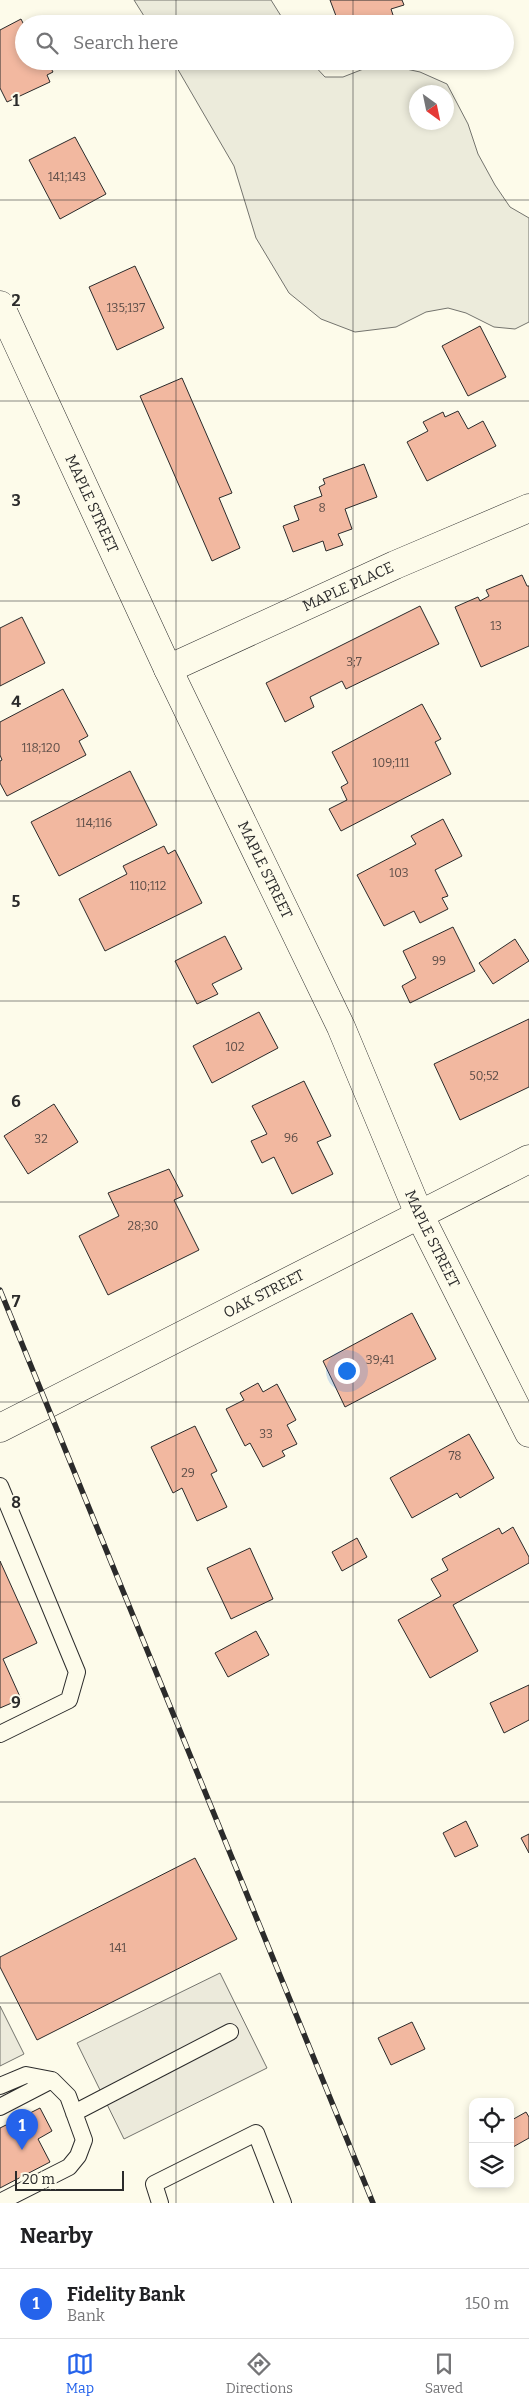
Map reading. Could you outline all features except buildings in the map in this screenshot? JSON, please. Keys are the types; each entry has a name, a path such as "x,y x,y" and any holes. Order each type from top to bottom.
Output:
{"street":[{"name":"MAPLE STREET","path":"0,305 168,669 341,1026 420,1214 529,1433"},
{"name":"MAPLE PLACE","path":"168,669 395,565 529,508"},
{"name":"OAK STREET","path":"0,1428 529,1160"}],"lane":[{"path":"0,1486 77,1672 69,1700 0,1734"},
{"path":"74,2113 230,2032"},
{"path":"0,2086 26,2075 52,2080 68,2096 84,2140 78,2156 69,2167 0,2202"},
{"path":"0,2107 52,2080"},
{"path":"160,2203 154,2184 256,2133 283,2203"}],"shaded area":[{"path":"134,0 271,0 280,15 143,15"},
{"path":"178,70 318,70 325,77 343,77 361,70 411,70 447,84 409,85 409,130 454,130 454,97 468,124 478,154 495,185 510,207 529,218 529,322 515,329 494,327 466,313 448,308 426,312 396,327 355,332 321,319 289,293 256,238 234,166"},
{"path":"220,1973 267,2068 124,2139 77,2043"},
{"path":"0,2006 24,2054 0,2066"}],"railway":[{"path":"0,1290 373,2203"}],"place":[{"name":"Fidelity Bank","path":"22,2150"}]}
